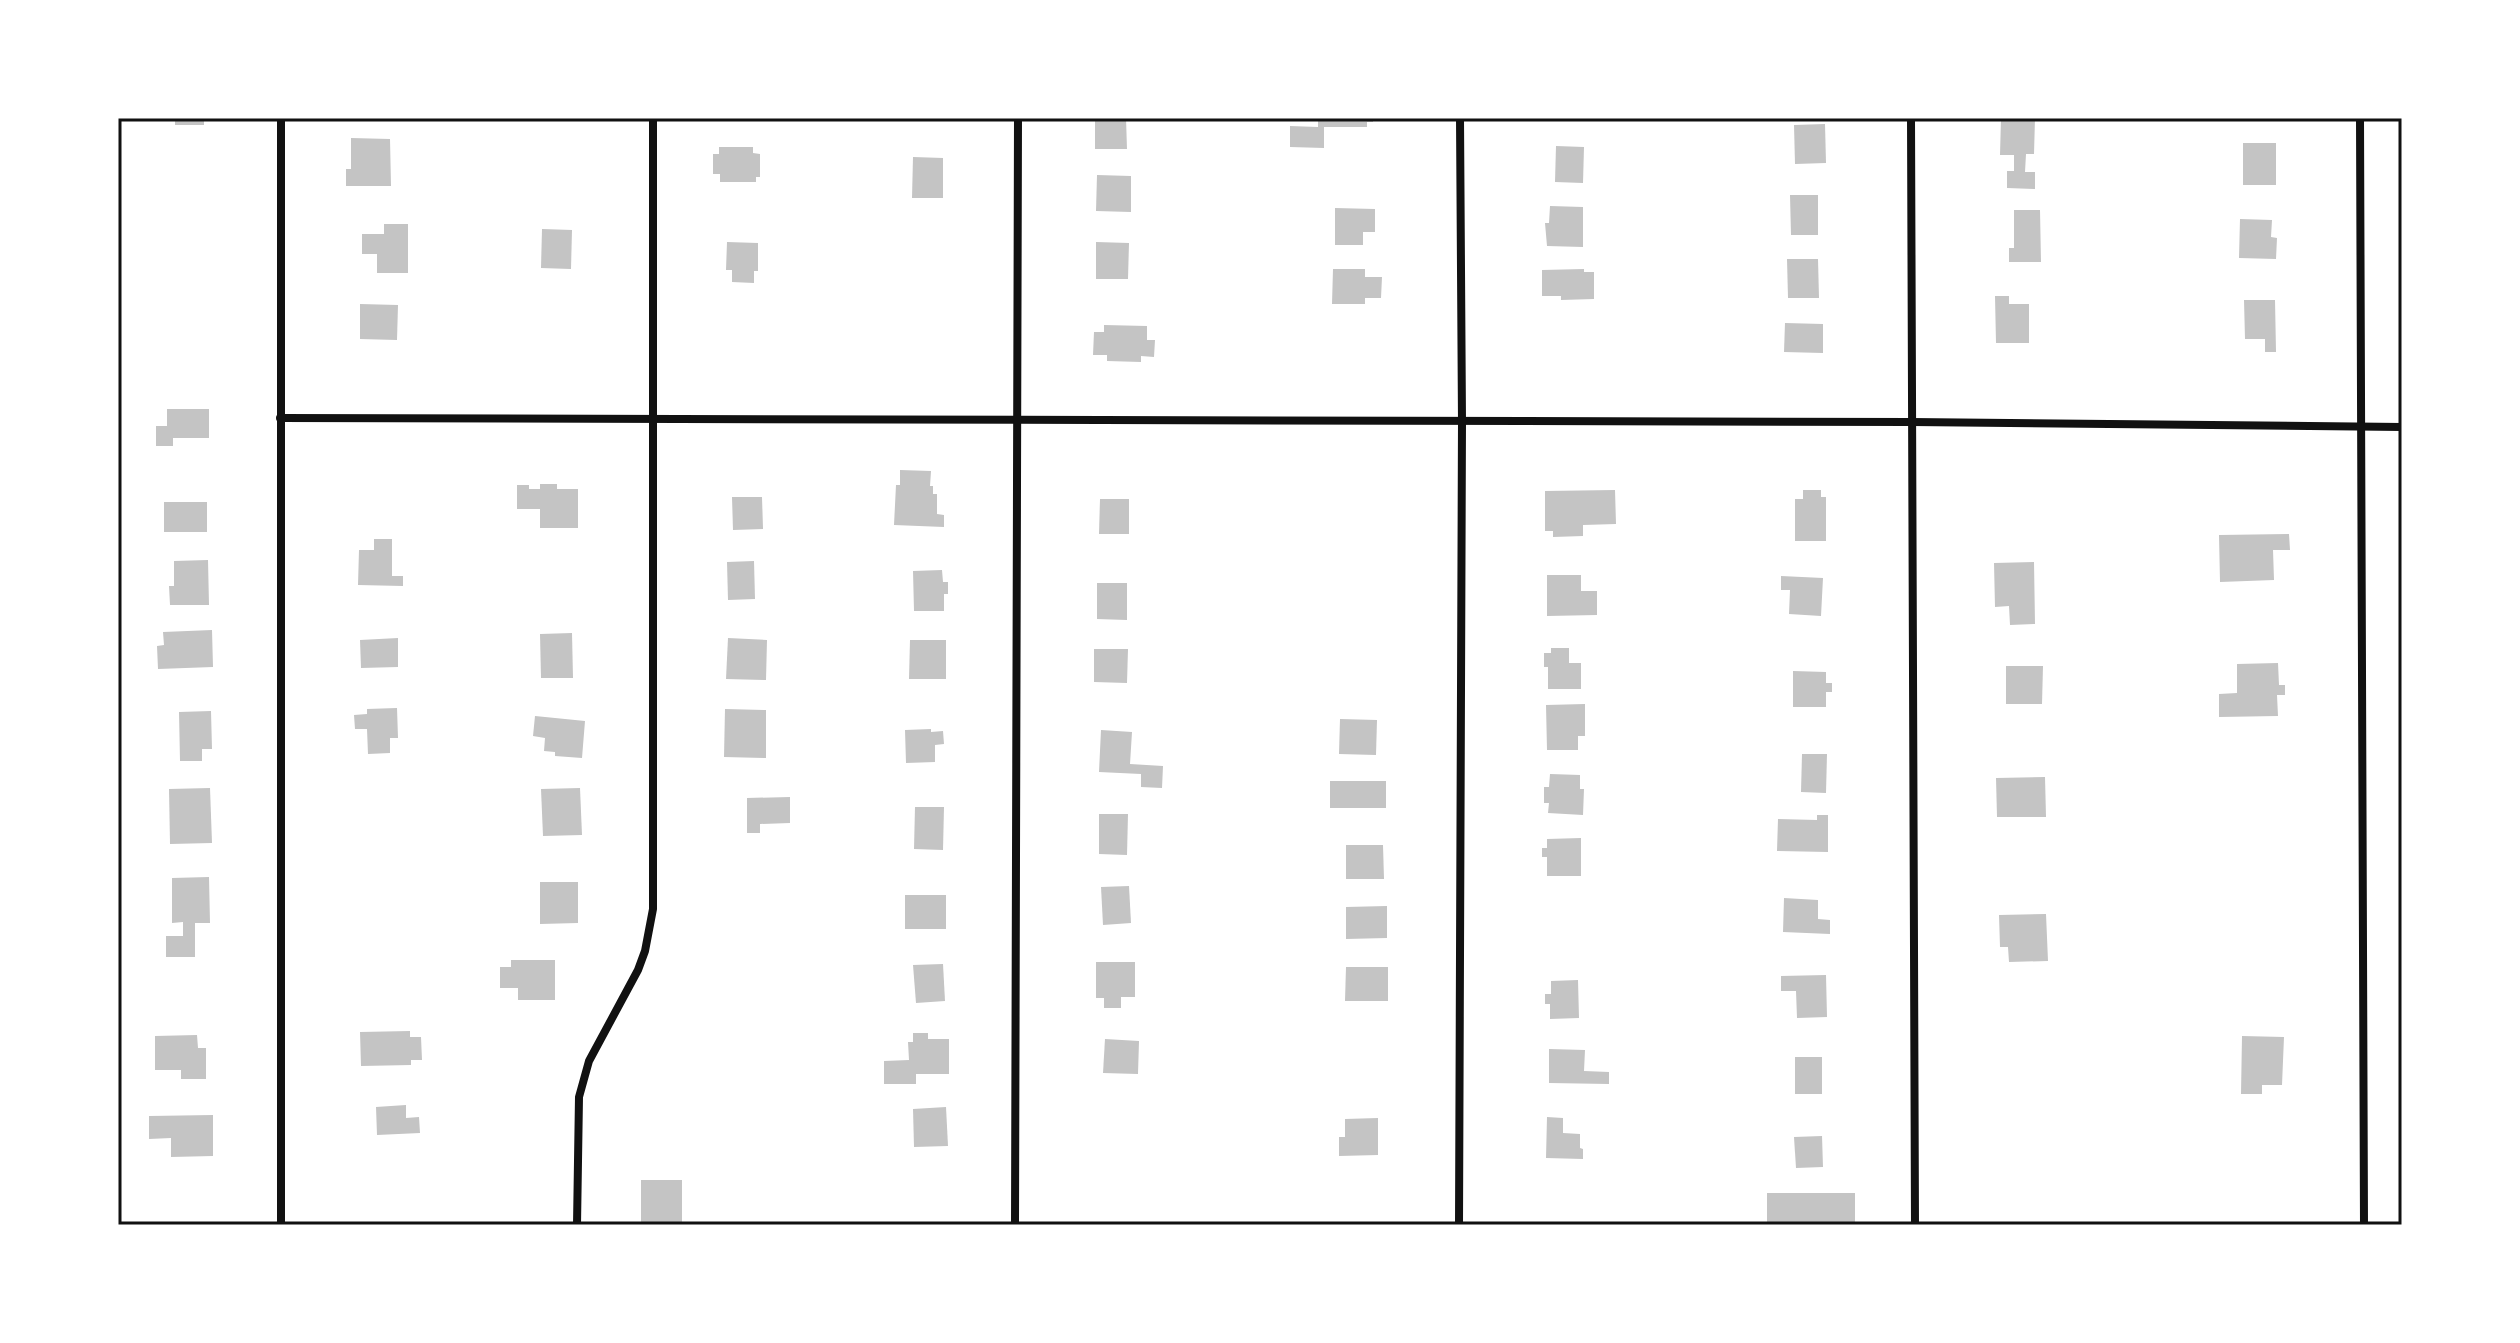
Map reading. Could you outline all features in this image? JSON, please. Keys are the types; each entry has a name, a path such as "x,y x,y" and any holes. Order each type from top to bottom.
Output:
{"street":[{"path":"281,118 281,1225"},
{"path":"577,1225 579,1097 589,1061 638,970 653,909 653,118"},
{"path":"1015,1225 1018,118"},
{"path":"1459,1225 1460,118"},
{"path":"1911,118 1915,1225"},
{"path":"2360,118 2364,1225"},
{"path":"280,418 1912,422 2402,427"}],"building":[{"path":"175,118 204,118 204,125 175,125"},
{"path":"1095,118 1126,118 1127,149 1095,149"},
{"path":"1318,118 1373,118 1373,122 1367,122 1367,127 1324,127 1324,148 1290,147 1290,126 1318,127"},
{"path":"2001,118 2035,118 2034,154 2026,154 2025,172 2035,172 2035,189 2007,188 2007,171 2014,171 2014,155 2000,155"},
{"path":"1825,124 1826,163 1795,164 1794,125"},
{"path":"351,138 390,139 391,186 346,186 346,169 351,169"},
{"path":"2243,143 2276,143 2276,185 2243,185"},
{"path":"1556,146 1584,147 1583,183 1555,182"},
{"path":"719,147 753,147 753,153 760,154 760,177 756,177 756,182 720,182 720,174 713,174 713,154 719,154"},
{"path":"913,157 943,158 943,198 912,198"},
{"path":"1097,175 1131,176 1131,212 1096,211"},
{"path":"1790,195 1818,195 1818,235 1791,235"},
{"path":"1550,206 1583,207 1583,247 1547,246 1545,223 1549,223"},
{"path":"1335,208 1375,209 1375,232 1363,232 1363,245 1335,245"},
{"path":"2014,210 2040,210 2041,262 2009,262 2009,248 2014,248"},
{"path":"2240,219 2272,220 2271,237 2277,238 2276,259 2239,258"},
{"path":"384,224 408,224 408,273 377,273 377,254 362,254 362,234 384,234"},
{"path":"542,229 572,230 571,269 541,268"},
{"path":"727,242 758,243 758,271 754,271 754,283 732,282 732,270 726,270"},
{"path":"1096,242 1129,243 1128,279 1096,279"},
{"path":"1787,259 1818,259 1819,298 1788,298"},
{"path":"1333,269 1365,269 1365,277 1382,277 1381,298 1365,298 1365,304 1332,304"},
{"path":"1584,269 1584,272 1594,272 1594,299 1561,300 1561,296 1542,296 1542,270"},
{"path":"1995,296 2009,296 2009,304 2029,304 2029,343 1996,343"},
{"path":"2244,300 2275,300 2276,352 2265,352 2265,339 2245,339"},
{"path":"360,304 398,305 397,340 360,339"},
{"path":"1785,323 1823,324 1823,353 1784,352"},
{"path":"1104,325 1147,326 1147,340 1155,340 1154,357 1141,356 1141,362 1107,361 1107,355 1093,355 1094,332 1104,332"},
{"path":"167,409 209,409 209,438 173,438 173,446 156,446 156,426 167,426"},
{"path":"900,470 931,471 930,486 933,486 933,494 937,494 937,514 944,515 944,527 894,525"},
{"path":"540,484 557,484 557,489 578,489 578,528 540,528 540,509 517,509 517,485 540,489"},
{"path":"1615,490 1616,524 1583,525 1583,536 1553,537 1553,531 1545,531 1545,491"},
{"path":"1803,490 1821,490 1821,497 1826,497 1826,541 1795,541 1795,499 1803,499"},
{"path":"732,497 762,497 763,529 733,530"},
{"path":"1100,499 1129,499 1129,534 1099,534"},
{"path":"164,502 207,502 207,532 164,532"},
{"path":"2289,534 2290,550 2273,550 2274,580 2220,582 2219,535"},
{"path":"374,539 392,539 392,576 403,576 403,586 358,585 359,550 374,550"},
{"path":"208,560 209,605 170,605 169,586 174,586 174,561"},
{"path":"754,561 755,599 728,600 727,562"},
{"path":"2034,562 2035,624 2010,625 2009,606 1995,607 1994,563"},
{"path":"942,570 943,582 948,582 944,611 914,611 913,571"},
{"path":"1547,575 1581,575 1581,591 1597,591 1597,615 1547,616"},
{"path":"1781,576 1823,578 1821,616 1789,614 1790,590 1781,590"},
{"path":"1097,583 1127,583 1127,620 1097,619"},
{"path":"212,630 213,667 158,669 157,646 164,645 163,632"},
{"path":"572,633 573,678 541,678 540,634"},
{"path":"398,638 398,667 361,668 360,640"},
{"path":"728,638 767,640 766,680 726,679"},
{"path":"910,640 946,640 946,679 909,679"},
{"path":"1551,648 1569,648 1569,663 1581,663 1581,689 1548,689 1548,667 1544,667 1544,653 1551,653"},
{"path":"1094,649 1128,649 1127,683 1094,682"},
{"path":"2278,663 2279,685 2285,685 2285,695 2277,695 2278,716 2219,717 2219,694 2237,693 2237,664"},
{"path":"2006,666 2043,666 2042,704 2006,704"},
{"path":"1793,671 1826,672 1826,683 1832,683 1832,692 1826,692 1826,707 1793,707"},
{"path":"1585,704 1585,736 1578,736 1578,750 1547,750 1546,705"},
{"path":"397,708 398,738 390,738 390,753 368,754 367,729 355,729 354,715 367,714 367,709"},
{"path":"725,709 766,710 766,758 724,757"},
{"path":"211,711 212,749 202,749 202,761 180,761 179,712"},
{"path":"535,716 585,721 582,758 555,756 555,752 544,751 545,738 533,736"},
{"path":"1340,719 1377,720 1376,755 1339,754"},
{"path":"931,729 931,732 943,731 944,744 935,745 935,762 906,763 905,730"},
{"path":"1101,730 1132,732 1130,764 1163,766 1162,788 1141,787 1141,774 1099,772"},
{"path":"1802,754 1827,754 1826,793 1801,792"},
{"path":"1550,774 1580,775 1580,789 1584,789 1583,815 1548,813 1549,803 1544,803 1544,787 1549,787"},
{"path":"2045,777 2046,817 1997,817 1996,778"},
{"path":"1330,781 1386,781 1386,808 1330,808"},
{"path":"210,788 212,843 170,844 169,789"},
{"path":"580,788 582,835 543,836 541,789"},
{"path":"790,797 790,823 760,824 760,833 747,833 747,798"},
{"path":"915,807 944,807 943,850 914,849"},
{"path":"1099,814 1128,814 1127,855 1099,854"},
{"path":"1817,815 1828,815 1828,852 1777,851 1778,819 1817,820"},
{"path":"1581,838 1581,876 1547,876 1547,857 1542,857 1542,848 1547,848 1547,839"},
{"path":"1346,845 1383,845 1384,879 1346,879"},
{"path":"209,877 210,923 195,923 195,957 166,957 166,936 183,936 183,922 172,923 172,878"},
{"path":"540,882 578,882 578,923 540,924"},
{"path":"1129,886 1131,923 1103,925 1101,887"},
{"path":"905,895 946,895 946,929 905,929"},
{"path":"1784,898 1818,900 1818,919 1830,920 1830,934 1783,932"},
{"path":"1387,906 1387,938 1346,939 1346,907"},
{"path":"2046,914 2048,961 2009,962 2008,947 2000,947 1999,915"},
{"path":"511,960 555,960 555,1000 518,1000 518,988 500,988 500,967 511,967"},
{"path":"1096,962 1135,962 1135,997 1121,997 1121,1008 1104,1008 1104,998 1096,998"},
{"path":"943,964 945,1001 916,1003 913,965"},
{"path":"1346,967 1388,967 1388,1001 1345,1001"},
{"path":"1826,975 1827,1017 1797,1018 1796,991 1781,991 1781,976"},
{"path":"1578,980 1579,1018 1550,1019 1550,1004 1545,1004 1545,994 1551,994 1551,981"},
{"path":"410,1031 410,1037 421,1037 422,1060 411,1060 411,1065 361,1066 360,1032"},
{"path":"913,1033 928,1033 928,1039 949,1039 949,1074 916,1074 916,1084 884,1084 884,1061 909,1060 908,1042 913,1042"},
{"path":"197,1035 198,1048 206,1048 206,1079 181,1079 181,1070 155,1070 155,1036"},
{"path":"2242,1036 2284,1037 2282,1085 2262,1085 2262,1094 2241,1094"},
{"path":"1105,1039 1139,1041 1138,1074 1103,1073"},
{"path":"1549,1049 1585,1050 1584,1071 1609,1072 1609,1084 1549,1083"},
{"path":"1795,1057 1822,1057 1822,1094 1795,1094"},
{"path":"406,1105 406,1118 419,1117 420,1133 377,1135 376,1107"},
{"path":"946,1107 948,1146 914,1147 913,1109"},
{"path":"213,1115 213,1156 171,1157 171,1138 149,1139 149,1116"},
{"path":"1547,1117 1563,1118 1563,1133 1580,1134 1583,1159 1546,1158"},
{"path":"1378,1118 1378,1155 1339,1156 1339,1137 1345,1137 1345,1119"},
{"path":"1822,1136 1823,1167 1796,1168 1794,1137"},
{"path":"641,1180 682,1180 682,1225 641,1225"},
{"path":"1767,1193 1855,1193 1855,1225 1767,1225"}]}
